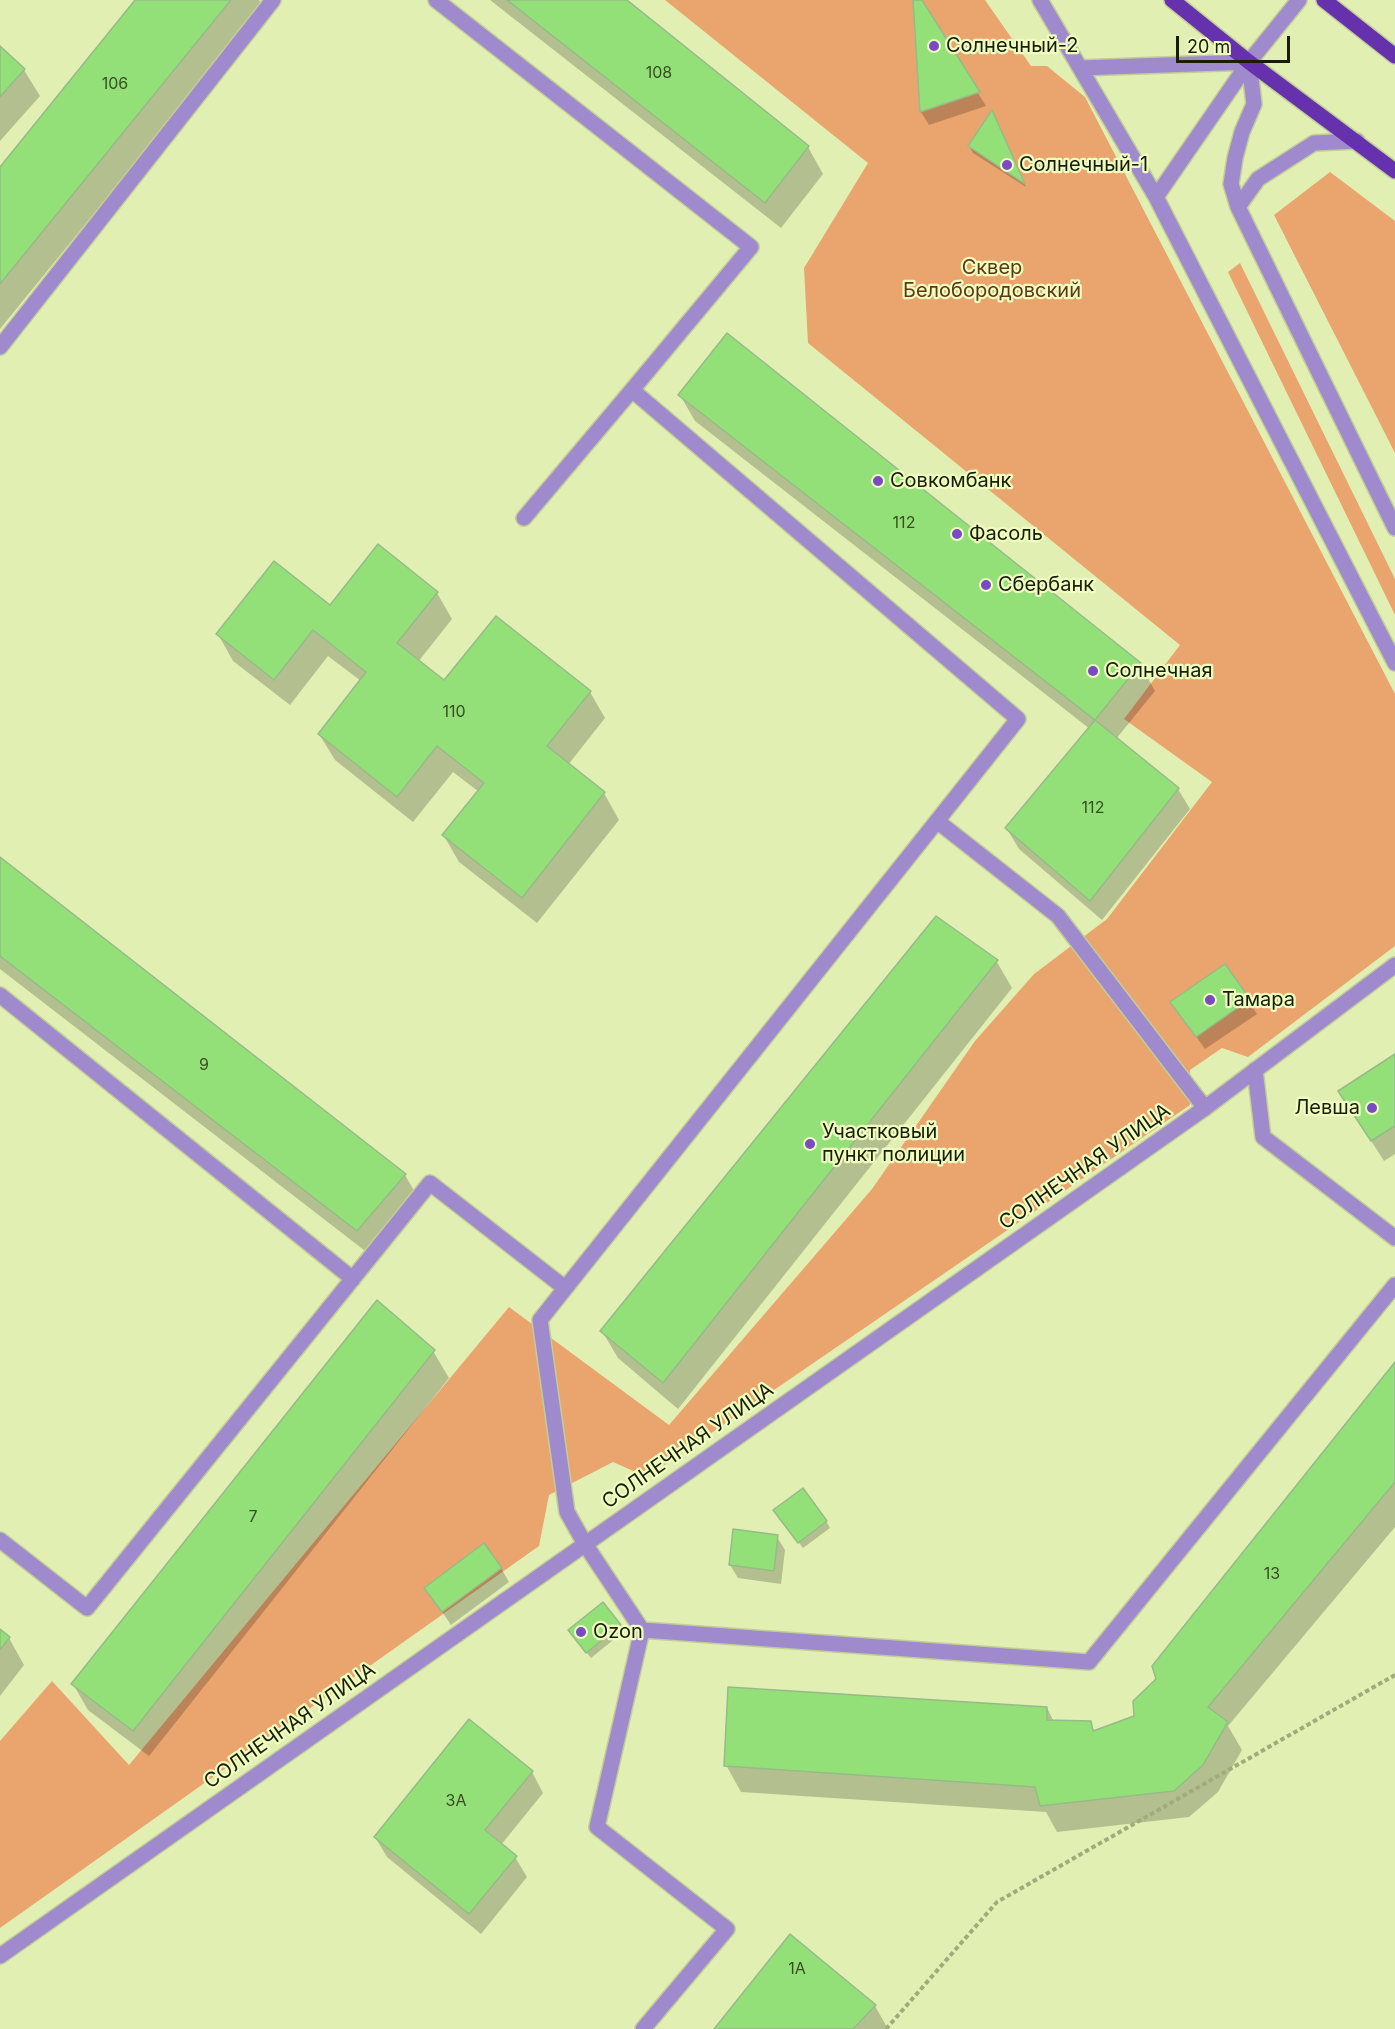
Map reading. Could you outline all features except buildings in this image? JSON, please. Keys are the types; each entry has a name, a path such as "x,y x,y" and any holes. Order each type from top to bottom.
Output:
{"main road":[{"path":"1172,0 1249,62 1395,171"},
{"path":"1325,0 1395,56"}],"street":[{"path":"0,347 273,0"},
{"path":"436,0 751,247 524,518"},
{"path":"1041,0 1156,196 1395,663"},
{"path":"1156,196 1249,62 1299,0"},
{"path":"1080,68 1249,62"},
{"path":"1249,62 1254,105 1242,132 1231,184 1238,207 1395,528"},
{"path":"1238,207 1258,179 1314,143 1356,141"},
{"path":"632,390 1018,719 540,1320 567,1512 585,1544 642,1630 597,1827 726,1929 643,2029"},
{"path":"937,821 1058,916 1205,1108"},
{"name":"СОЛНЕЧНАЯ УЛИЦА","path":"0,1956 1205,1108 1395,964"},
{"path":"0,995 353,1279"},
{"path":"1255,1070 1263,1137 1395,1238"},
{"path":"0,1540 87,1608 430,1183 565,1288"},
{"path":"642,1630 1089,1662 1395,1285"}],"path":[{"path":"886,2029 997,1902 1395,1675"}],"green space":[{"name":"Сквер Белобородовский","path":"665,0 985,0 1031,66 1047,66 1085,97 1395,694 1395,946 1248,1057 1222,1048 1190,1070 1190,1105 647,1477 613,1462 549,1495 539,1546 0,1928 0,1741 52,1681 129,1765 509,1307 669,1425 872,1189 975,1041 1034,974 1107,919 1212,782 1124,719 1180,645 808,343 804,268 868,163"},
{"path":"1330,172 1395,221 1395,453 1274,215"},
{"path":"1240,263 1395,579 1395,615 1228,272"}],"place":[{"name":"Солнечный-2","path":"934,46"},
{"name":"Солнечный-1","path":"1007,165"},
{"name":"Совкомбанк","path":"878,481"},
{"name":"Фасоль","path":"957,534"},
{"name":"Сбербанк","path":"986,585"},
{"name":"Солнечная","path":"1093,671"},
{"name":"Тамара","path":"1210,1000"},
{"name":"Левша","path":"1372,1108"},
{"name":"Участковый пункт полиции","path":"810,1144"},
{"name":"Ozon","path":"581,1632"}]}
